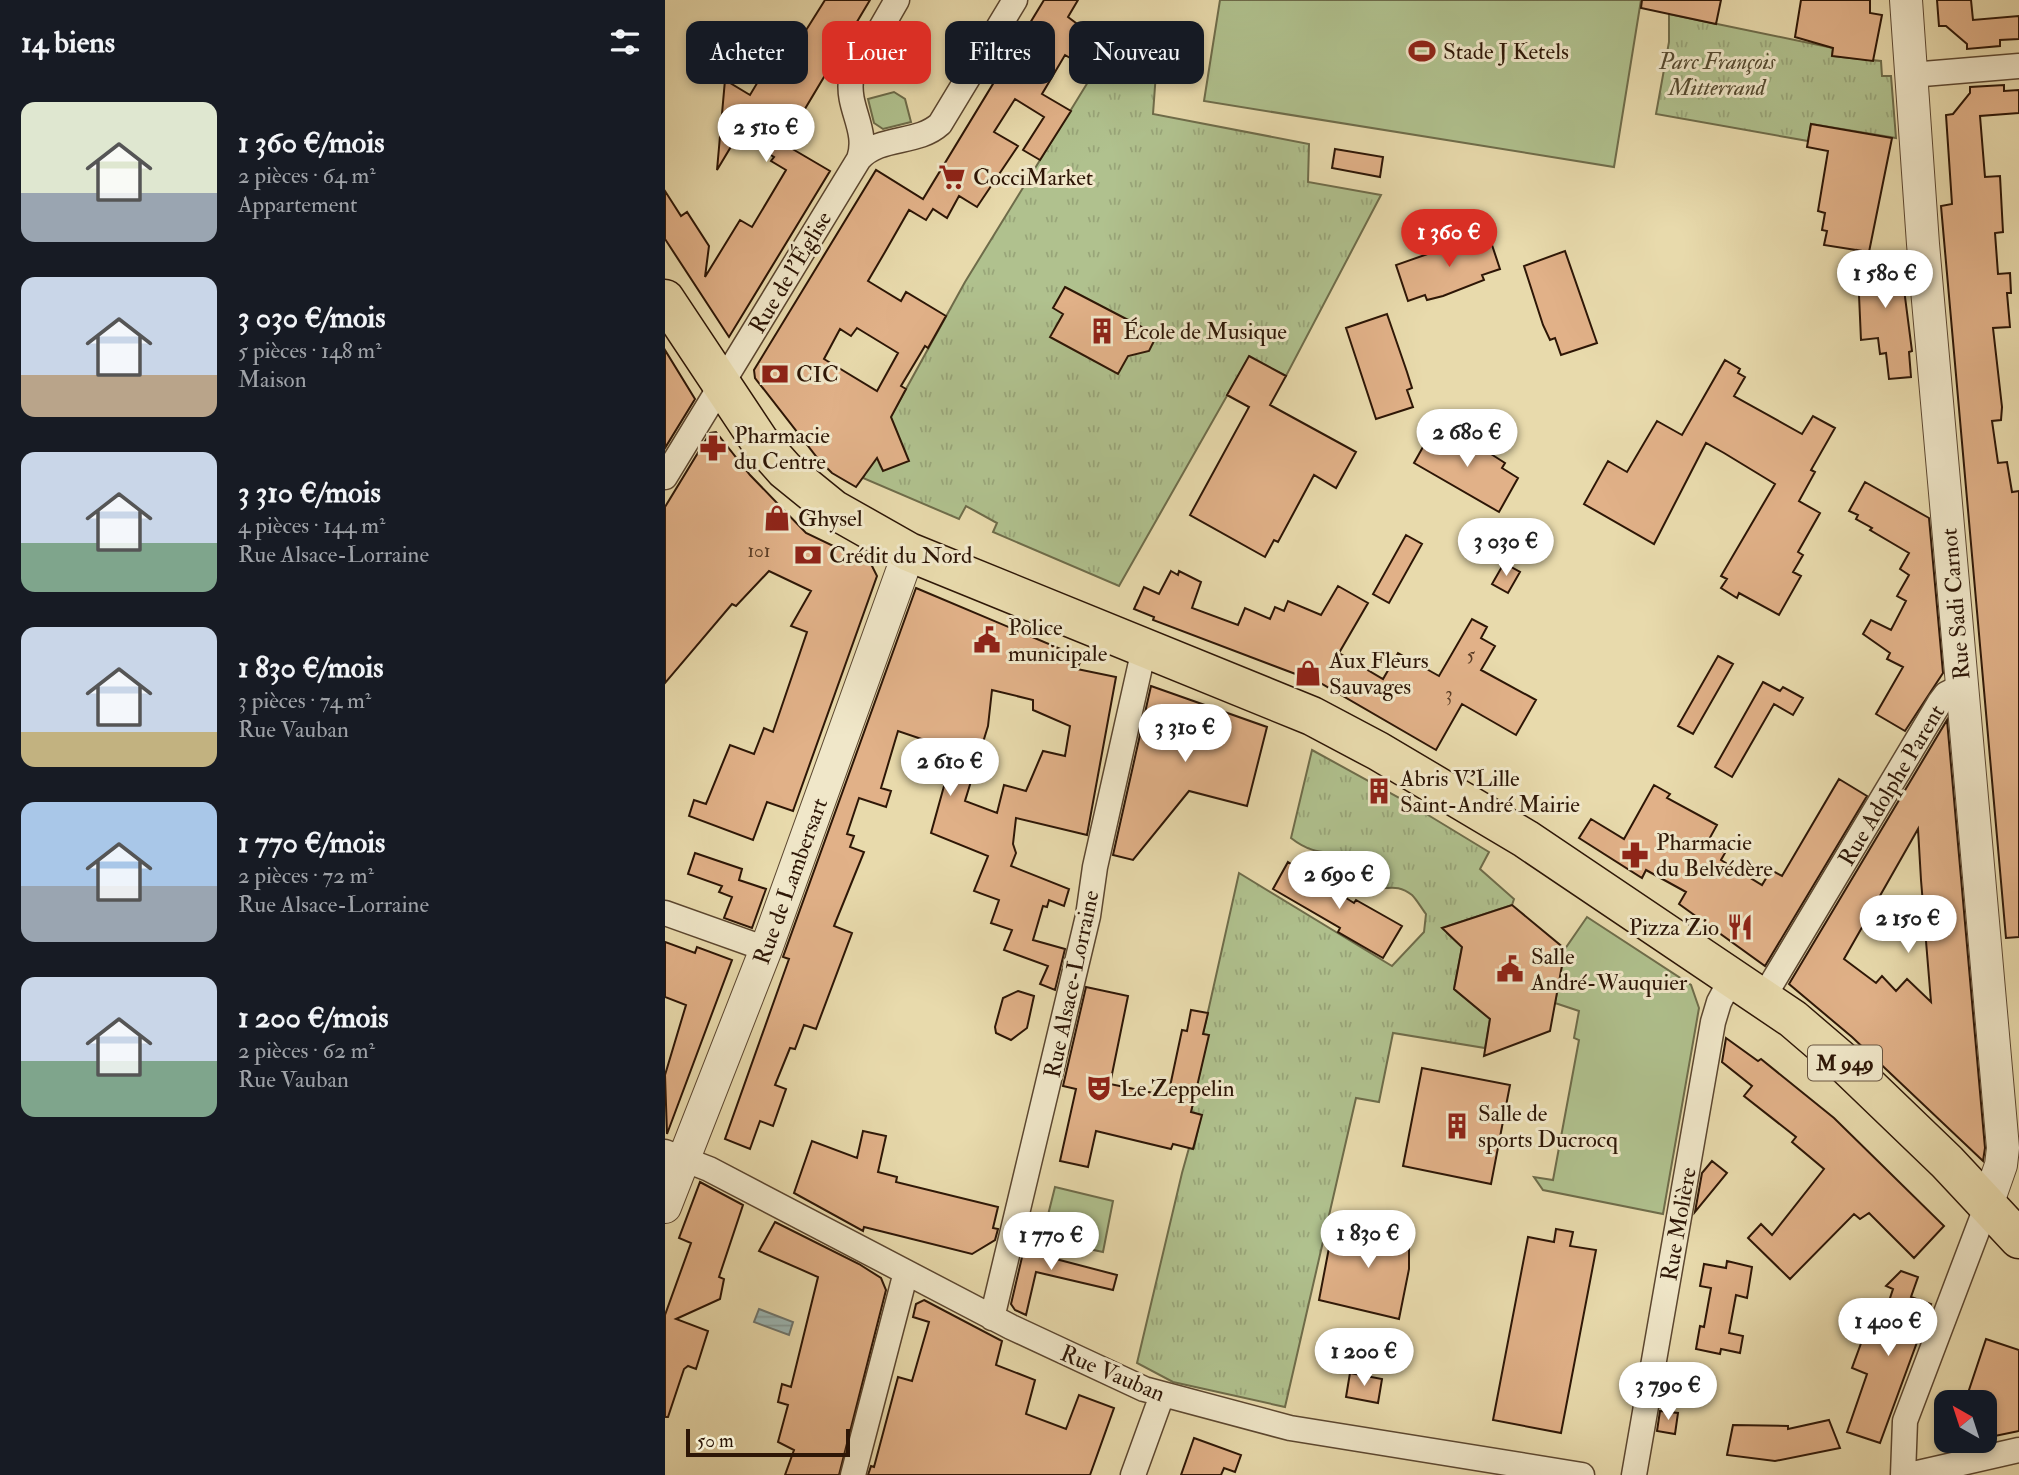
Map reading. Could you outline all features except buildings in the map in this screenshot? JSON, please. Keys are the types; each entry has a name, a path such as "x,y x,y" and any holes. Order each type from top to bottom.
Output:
{"main road":[{"name":"M 949","path":"665,299 760,442 804,488 853,521 909,552 1144,649 1277,700 1378,751 1526,839 1748,987 1842,1061 2019,1239"}],"street":[{"path":"859,159 863,138 850,91 851,80 897,0"},
{"path":"859,159 879,145 923,135 940,124 1015,0"},
{"name":"Rue Sadi Carnot","path":"1906,0 2003,1148 2001,1165 1987,1205"},
{"path":"1911,75 2019,66"},
{"name":"Rue de l'Église","path":"665,477 859,159"},
{"name":"Rue de Lambersart","path":"665,1207 674,1155 766,949 909,552"},
{"name":"Rue Alsace-Lorraine","path":"992,1318 1088,916 1095,867 1144,649"},
{"name":"Rue Adolphe Parent","path":"1748,987 1940,702 1946,694 1962,686"},
{"path":"665,913 766,949"},
{"name":"Rue Molière","path":"1634,1475 1713,1022 1719,1002 1748,987"},
{"name":"Rue Vauban","path":"674,1155 709,1169 992,1318 1162,1395 1290,1428 1582,1475"},
{"path":"1903,1475 1905,1421 1987,1205"},
{"path":"853,1475 907,1272"},
{"path":"1133,1475 1162,1395"},
{"path":"1909,1475 2019,1450"}],"green space":[{"name":"Stade J Ketels","path":"1220,0 1641,0 1614,167 1204,101"},
{"name":"Parc François Mitterrand","path":"1669,14 1833,48 1832,56 1881,61 1882,76 1891,76 1896,138 1811,124 1808,141 1656,114 1669,42"},
{"path":"1087,84 1155,84 1153,114 1309,144 1308,182 1381,195 1286,376 1249,357 1119,586 993,532 997,523 966,506 959,519 863,478 890,418 965,282"},
{"path":"894,92 905,99 911,122 883,129 874,123 868,99"},
{"path":"1312,750 1405,801 1489,852 1480,869 1514,899 1512,905 1448,926 1447,933 1462,947 1454,989 1490,1019 1485,1048 1393,1033 1379,1102 1356,1098 1285,1407 1173,1382 1137,1363 1182,1173 1189,1148 1194,1148 1201,1115 1191,1112 1208,1035 1203,1034 1239,873 1392,966 1424,932 1426,914 1412,895 1395,888 1377,887 1366,875 1359,861 1310,849 1291,838"},
{"path":"1587,917 1691,985 1699,1008 1663,1214 1543,1190 1534,1177 1553,1180 1579,1040 1574,1038 1579,1011 1555,1003 1565,949"},
{"path":"1055,1187 1113,1201 1103,1252 1042,1239"}],"water":[{"path":"759,1309 793,1322 789,1335 754,1322"}],"place":[{"name":"Stade J Ketels","path":"1422,51"},
{"name":"CocciMarket","path":"952,177"},
{"name":"École de Musique","path":"1102,331"},
{"name":"CIC","path":"775,374"},
{"name":"Pharmacie du Centre","path":"713,448"},
{"name":"Ghysel","path":"777,518"},
{"name":"Crédit du Nord","path":"808,555"},
{"name":"Police municipale","path":"987,640"},
{"name":"Aux Fleurs Sauvages","path":"1308,673"},
{"name":"Abris V'Lille Saint-André Mairie","path":"1379,791"},
{"name":"Pharmacie du Belvédère","path":"1635,855"},
{"name":"Pizza Zio","path":"1740,927"},
{"name":"Salle André-Wauquier","path":"1510,969"},
{"name":"Le Zeppelin","path":"1099,1088"},
{"name":"Salle de sports Ducrocq","path":"1457,1126"}]}
